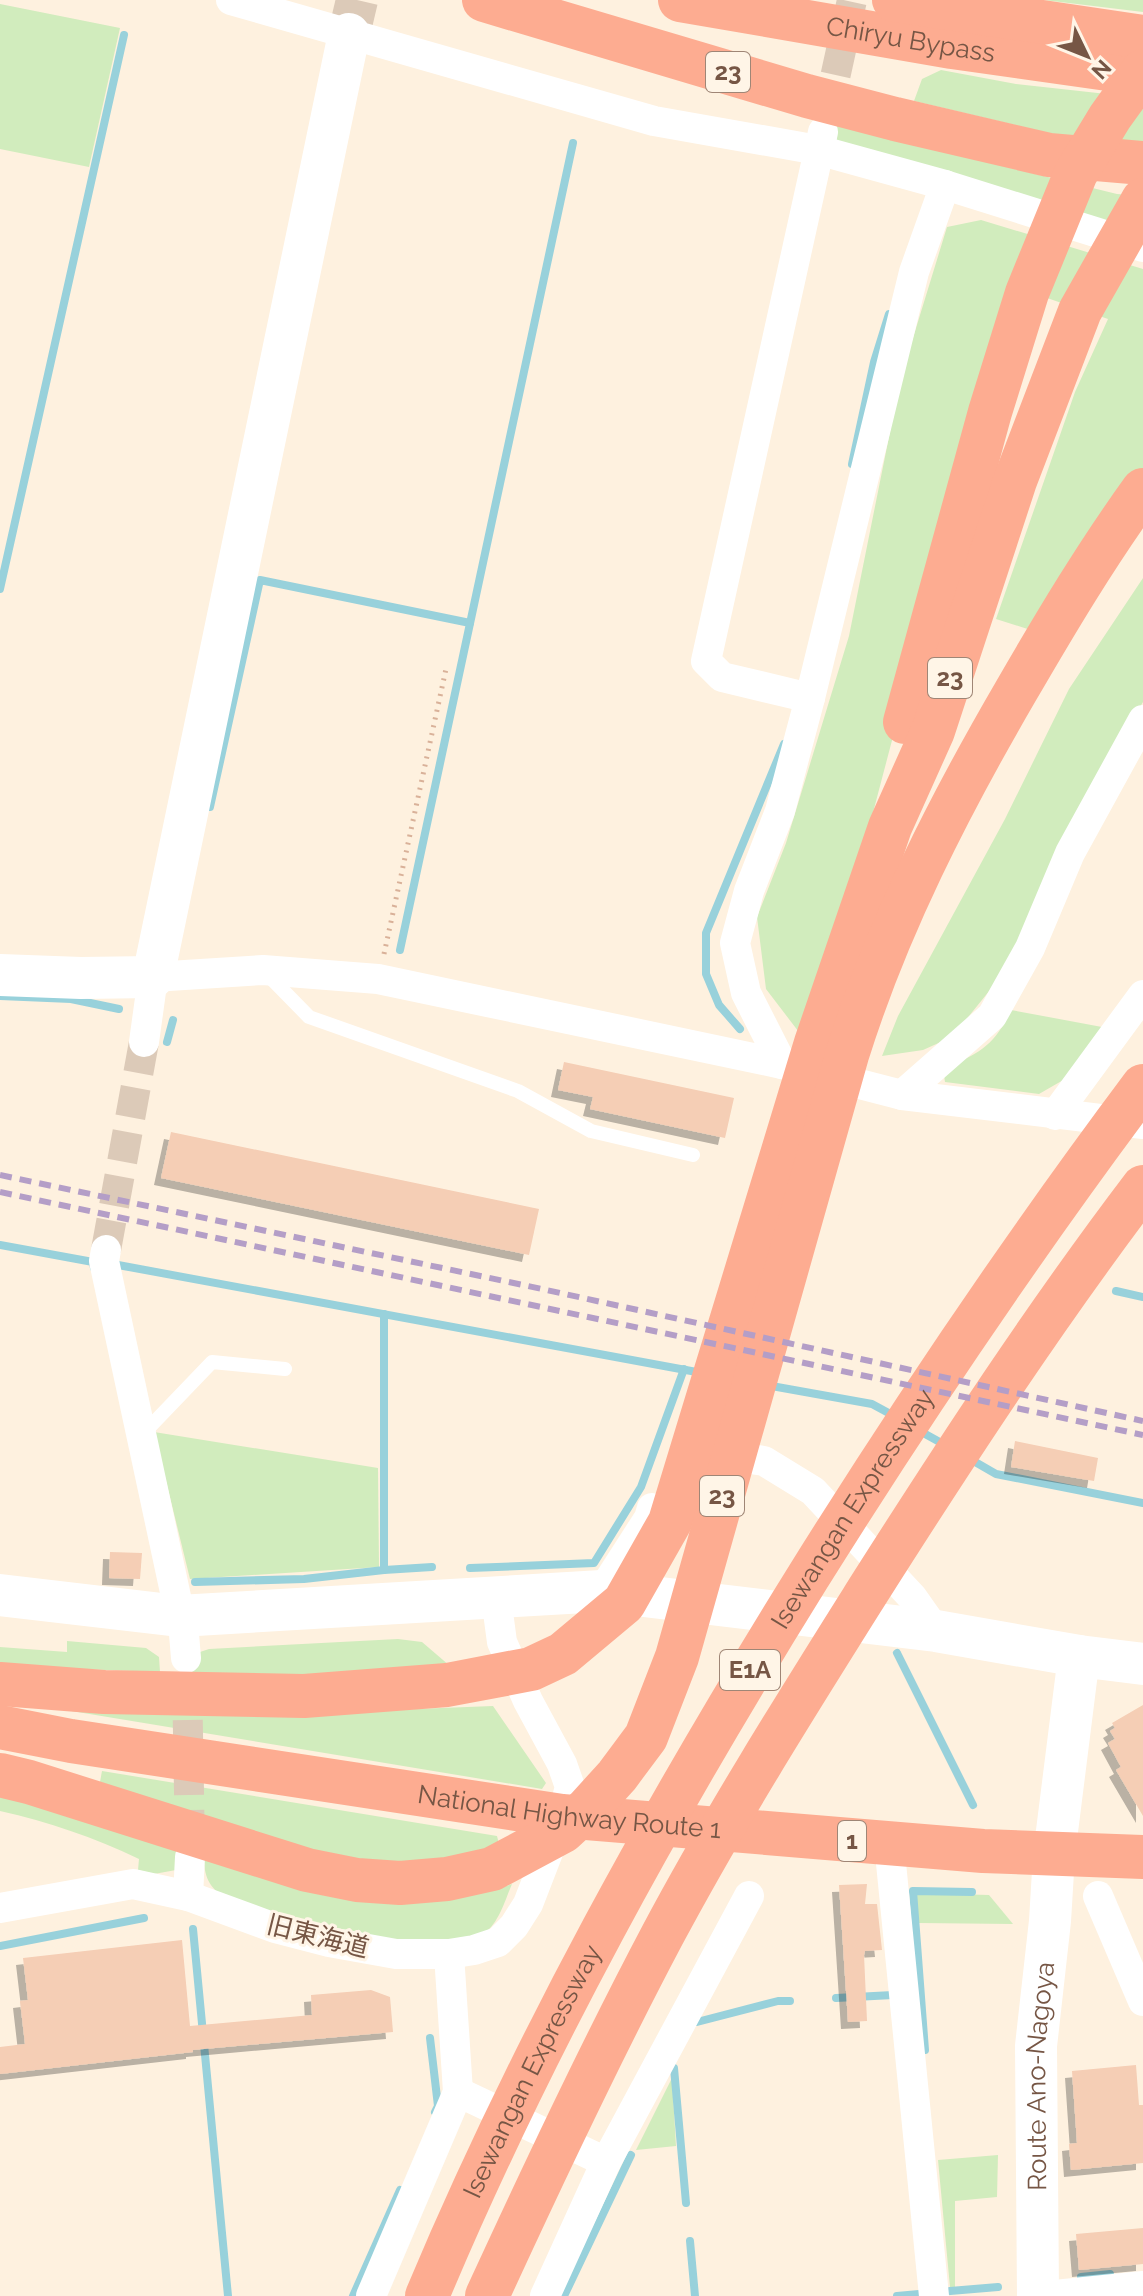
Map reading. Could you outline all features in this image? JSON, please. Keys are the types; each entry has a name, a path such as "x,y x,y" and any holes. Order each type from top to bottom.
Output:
{"highway":[{"name":"23","path":"484,0 807,96 1049,155 1143,163"},
{"name":"Chiryu Bypass","path":"680,0 952,47 1143,73"},
{"name":"Chiryu Bypass","path":"894,0 1143,37"},
{"path":"890,827 906,720 990,412 1027,293 1076,173 1110,117 1143,73"},
{"path":"1049,155 1143,170"},
{"name":"23","path":"0,1684 104,1692 304,1696 447,1685 531,1669 563,1654 624,1603 670,1522 815,1054 890,827 933,731 1015,481 1080,311 1143,200"},
{"name":"23","path":"0,1775 282,1863 345,1878 400,1883 447,1879 492,1869 563,1831 617,1776 646,1737 677,1657 815,1054 863,1003 930,850 968,774 1083,576 1143,490"},
{"path":"863,1003 934,871 1085,624 1143,540"},
{"name":"Isewangan Expressway","path":"427,2296 470,2195 533,2064 601,1933 748,1675 854,1504 963,1338 1074,1178 1143,1086"},
{"name":"Isewangan Expressway","path":"487,2296 596,2065 664,1933 742,1797 912,1523 1021,1356 1143,1187"},
{"name":"National Highway Route 1","path":"0,1727 71,1741 562,1816 1054,1855 1143,1857"}],"street":[{"path":"231,0 654,121 820,141 945,185 1143,247"},
{"path":"144,1042 153,977 349,34"},
{"path":"810,698 722,677 706,661 820,141"},
{"path":"815,1054 746,993 735,943 749,891 780,811 914,272 945,185"},
{"path":"902,1095 992,1016 1030,948 1070,853 1143,720"},
{"path":"0,975 153,977 263,970 378,979 815,1054 902,1095 1143,1124"},
{"path":"1055,1115 1143,995"},
{"path":"106,1250 104,1261 186,1658"},
{"path":"602,1591 649,1518 674,1449 764,1461 813,1491 912,1597 936,1631"},
{"path":"0,1595 179,1616 602,1591 936,1631 1143,1664"},
{"name":"旧東海道","path":"0,1908 133,1884 188,1896 275,1928 396,1954 449,1954 498,1942 514,1926 528,1904 570,1787 562,1764 528,1701 502,1642 496,1597"},
{"name":"Route Ano-Nagoya","path":"1038,2296 1036,2046 1054,1855 1079,1656"},
{"path":"889,1843 934,2296"},
{"path":"188,1896 190,1857"},
{"path":"545,2296 606,2162 749,1896"},
{"path":"1098,1896 1143,2001"},
{"path":"371,2296 458,2092 449,1954"},
{"path":"458,2092 606,2162"},
{"path":"1045,2296 1143,2286"}],"lane":[{"path":"263,970 309,1017 518,1091 591,1131 693,1155"},
{"path":"141,1436 212,1362 285,1369"}],"path":[{"path":"378,979 446,669"}],"green space":[{"path":"1044,0 1143,0 1143,12"},
{"path":"0,4 120,28 89,167 0,149"},
{"path":"941,70 1016,84 1143,98 1143,152 1124,151 914,101 922,79"},
{"path":"835,125 1117,194 1143,196 1143,235 837,146"},
{"path":"981,220 1143,269 1143,478 1040,633 996,619 1075,392 1108,319 1021,289 955,501 840,938 808,1044 766,989 757,917 786,843 849,636 901,377 947,227"},
{"path":"1143,578 1143,702 1083,804 1007,969 952,1037 923,1050 882,1056 898,1016 1005,819 1069,689"},
{"path":"1011,1010 1102,1027 1065,1079 1039,1094 945,1082 943,1069 992,1041"},
{"path":"154,1432 378,1468 379,1567 190,1579"},
{"path":"398,1639 422,1642 450,1666 358,1675 183,1675 194,1654 209,1649"},
{"path":"67,1641 146,1648 159,1657 160,1672 0,1666 0,1647 67,1652"},
{"path":"35,1705 390,1710 493,1706 546,1783 542,1789"},
{"path":"102,1771 497,1836 499,1844 450,1860 384,1863 319,1854 100,1782"},
{"path":"0,1789 182,1849 176,1870 154,1874 138,1870 139,1859 105,1844 53,1825 0,1811"},
{"path":"204,1858 494,1890 512,1884 500,1912 487,1931 457,1942 427,1944 357,1934 230,1901 210,1883"},
{"path":"915,1893 989,1895 1013,1924 918,1923"},
{"path":"672,2078 676,2146 636,2150"},
{"path":"998,2155 997,2197 955,2201 955,2287 950,2287 938,2160"}],"building":[{"path":"564,1062 734,1098 725,1138 590,1109 593,1097 558,1090"},
{"path":"171,1132 539,1209 529,1255 161,1178"},
{"path":"1015,1441 1098,1458 1094,1481 1011,1467"},
{"path":"110,1552 142,1553 140,1579 109,1578"},
{"path":"1143,1705 1143,1816 1116,1770 1121,1767 1108,1743 1115,1739 1110,1731 1115,1728 1112,1723"},
{"path":"867,1884 865,1904 877,1904 882,1950 865,1951 864,1955 867,2021 848,2022 839,1885"},
{"path":"182,1940 190,2026 312,2015 311,1995 371,1990 390,1997 393,2032 193,2050 0,2074 0,2047 25,2044 20,2001 28,2000 23,1958"},
{"path":"1136,2065 1139,2105 1143,2105 1143,2163 1071,2170 1069,2144 1077,2143 1072,2071"},
{"path":"1143,2228 1143,2264 1079,2270 1076,2234"}],"waterway":[{"path":"0,589 124,35"},
{"path":"400,950 573,143"},
{"path":"852,464 874,362 889,314"},
{"path":"210,807 260,580 470,623"},
{"path":"740,1029 719,1005 706,974 706,933 784,744"},
{"path":"0,996 71,999 119,1009"},
{"path":"167,1042 173,1020"},
{"path":"0,1245 93,1262 94,1268"},
{"path":"118,1265 702,1373"},
{"path":"1116,1291 1143,1297"},
{"path":"195,1582 304,1579 384,1570 384,1314"},
{"path":"470,1568 594,1563 641,1487 684,1369"},
{"path":"766,1385 872,1404 896,1417"},
{"path":"918,1430 945,1445"},
{"path":"970,1459 996,1474 1143,1503"},
{"path":"384,1570 432,1567"},
{"path":"897,1653 973,1805"},
{"path":"925,2050 913,1891 972,1892"},
{"path":"0,1946 144,1918"},
{"path":"193,1929 228,2296"},
{"path":"836,1998 893,1995"},
{"path":"697,2022 778,2001 790,2001"},
{"path":"430,2038 438,2106 435,2112"},
{"path":"674,2068 686,2203"},
{"path":"564,2296 631,2155"},
{"path":"353,2296 400,2190"},
{"path":"690,2241 695,2296"},
{"path":"1081,2277 1110,2274"},
{"path":"950,2291 998,2287"},
{"path":"897,2296 919,2294"}],"tunnel":[{"path":"349,34 357,0"},
{"path":"826,119 852,0"},
{"path":"106,1250 144,1042"},
{"path":"187,1675 190,1851"}],"railway":[{"path":"0,1175 542,1289 1143,1421"},
{"path":"0,1192 1143,1435"}]}
